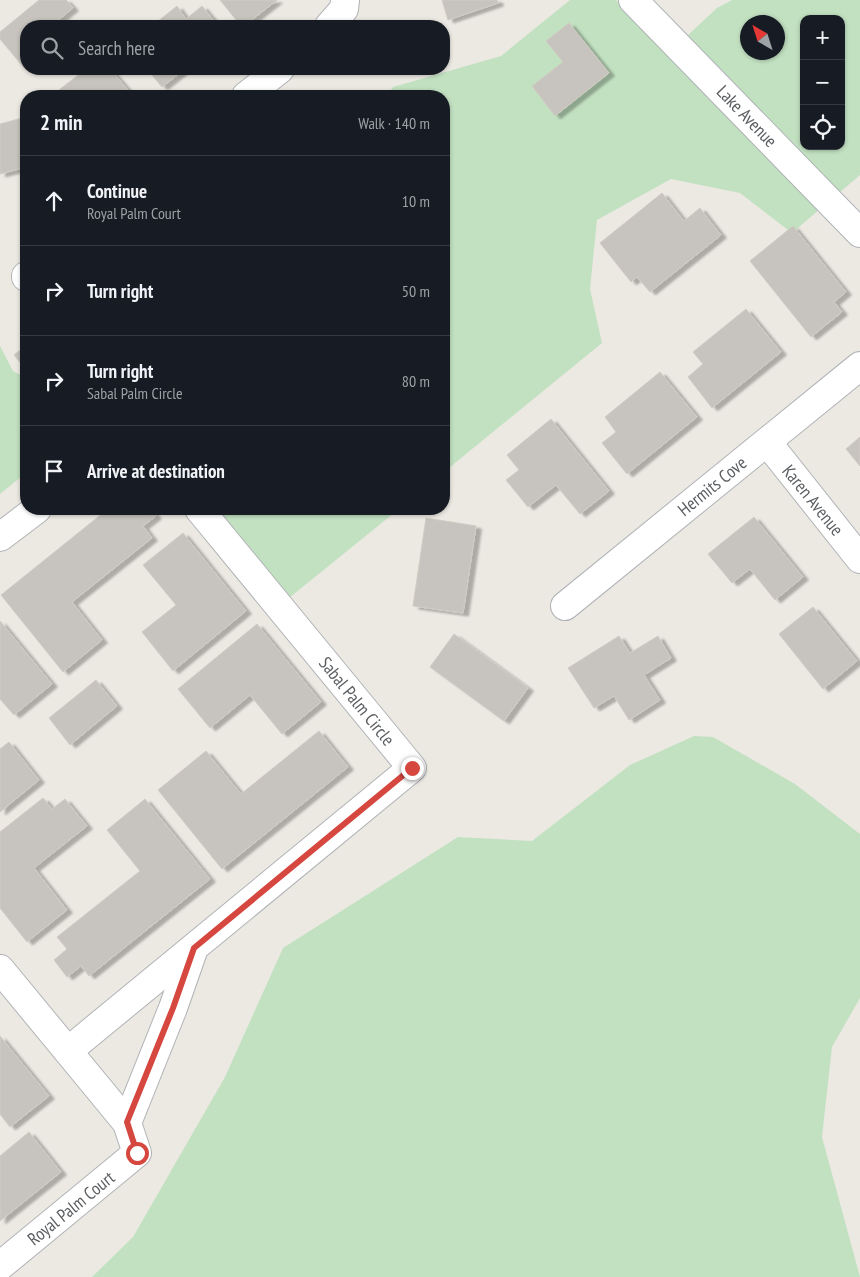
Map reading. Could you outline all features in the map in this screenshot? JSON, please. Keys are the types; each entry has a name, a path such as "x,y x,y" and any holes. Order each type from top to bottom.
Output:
{"street":[{"path":"334,20 344,9 345,0"},
{"name":"Lake Avenue","path":"633,0 860,233"},
{"path":"254,90 272,75"},
{"name":"Hermits Cove","path":"565,606 860,366"},
{"name":"Karen Avenue","path":"766,442 860,559"},
{"path":"0,537 29,515"},
{"name":"Sabal Palm Circle","path":"68,1051 412,768 204,515"},
{"path":"127,1122 173,1008 194,948"},
{"path":"0,969 68,1051"},
{"name":"Royal Palm Court","path":"0,1266 137,1153 127,1122 68,1051"}],"green space":[{"path":"570,0 616,0 820,209 792,233 740,193 671,179 597,220 590,289 602,343 450,467 450,90 391,90 393,87 435,75 450,75 450,71 501,56"},
{"path":"732,0 860,0 860,175 839,193 686,37 717,8"},
{"path":"0,346 13,371 20,375 20,478 0,494"},
{"path":"220,515 392,515 289,598"},
{"path":"694,736 713,737 795,784 860,834 860,998 832,1047 822,1137 860,1277 92,1277 133,1237 225,1077 283,948 458,837 532,841 630,765"}],"building":[{"path":"39,0 66,0 73,8 58,20 20,20 20,63 0,39 0,32"},
{"path":"220,0 277,0 252,20 236,20"},
{"path":"442,0 497,0 498,3 448,20"},
{"path":"177,6 186,19 202,6 213,20 160,20"},
{"path":"569,23 609,73 555,116 532,86 563,62 546,41"},
{"path":"78,75 115,75 128,90 59,90"},
{"path":"152,75 177,75 162,87"},
{"path":"20,119 20,169 0,174 0,124"},
{"path":"662,193 684,221 700,208 721,235 650,292 637,277 631,282 600,243"},
{"path":"793,226 846,292 834,302 842,312 811,337 750,261"},
{"path":"746,309 781,352 712,408 688,377 703,364 693,352"},
{"path":"20,350 20,362 14,355"},
{"path":"660,372 697,417 627,474 602,443 616,432 605,417"},
{"path":"551,419 609,491 580,514 556,485 528,507 506,480 519,470 507,455"},
{"path":"860,437 860,466 846,449"},
{"path":"101,515 156,516 143,526 152,538 72,602 102,640 63,672 1,595"},
{"path":"754,517 803,577 775,600 750,569 732,583 708,554"},
{"path":"426,518 476,526 463,613 413,606"},
{"path":"183,533 246,611 173,671 142,632 176,605 143,565"},
{"path":"813,607 857,661 823,689 779,634"},
{"path":"0,621 52,684 14,715 0,699"},
{"path":"257,624 321,702 282,734 250,695 210,728 178,689"},
{"path":"454,634 528,688 504,721 430,667"},
{"path":"619,636 630,653 658,636 671,658 644,675 660,700 629,720 614,696 594,708 568,668"},
{"path":"96,680 117,706 70,745 49,718"},
{"path":"319,731 348,767 222,869 158,790 206,751 241,794"},
{"path":"9,742 39,780 0,812 0,749"},
{"path":"43,798 52,809 65,799 87,826 34,868 67,910 27,942 0,908 0,832"},
{"path":"145,799 210,879 89,976 81,966 67,977 54,960 67,949 57,937 140,871 107,830"},
{"path":"0,1036 49,1096 10,1127 0,1114"},
{"path":"29,1132 61,1172 0,1221 0,1156"}],"route":[{"path":"137,1153 127,1122 173,1008 194,948 412,768"}]}
